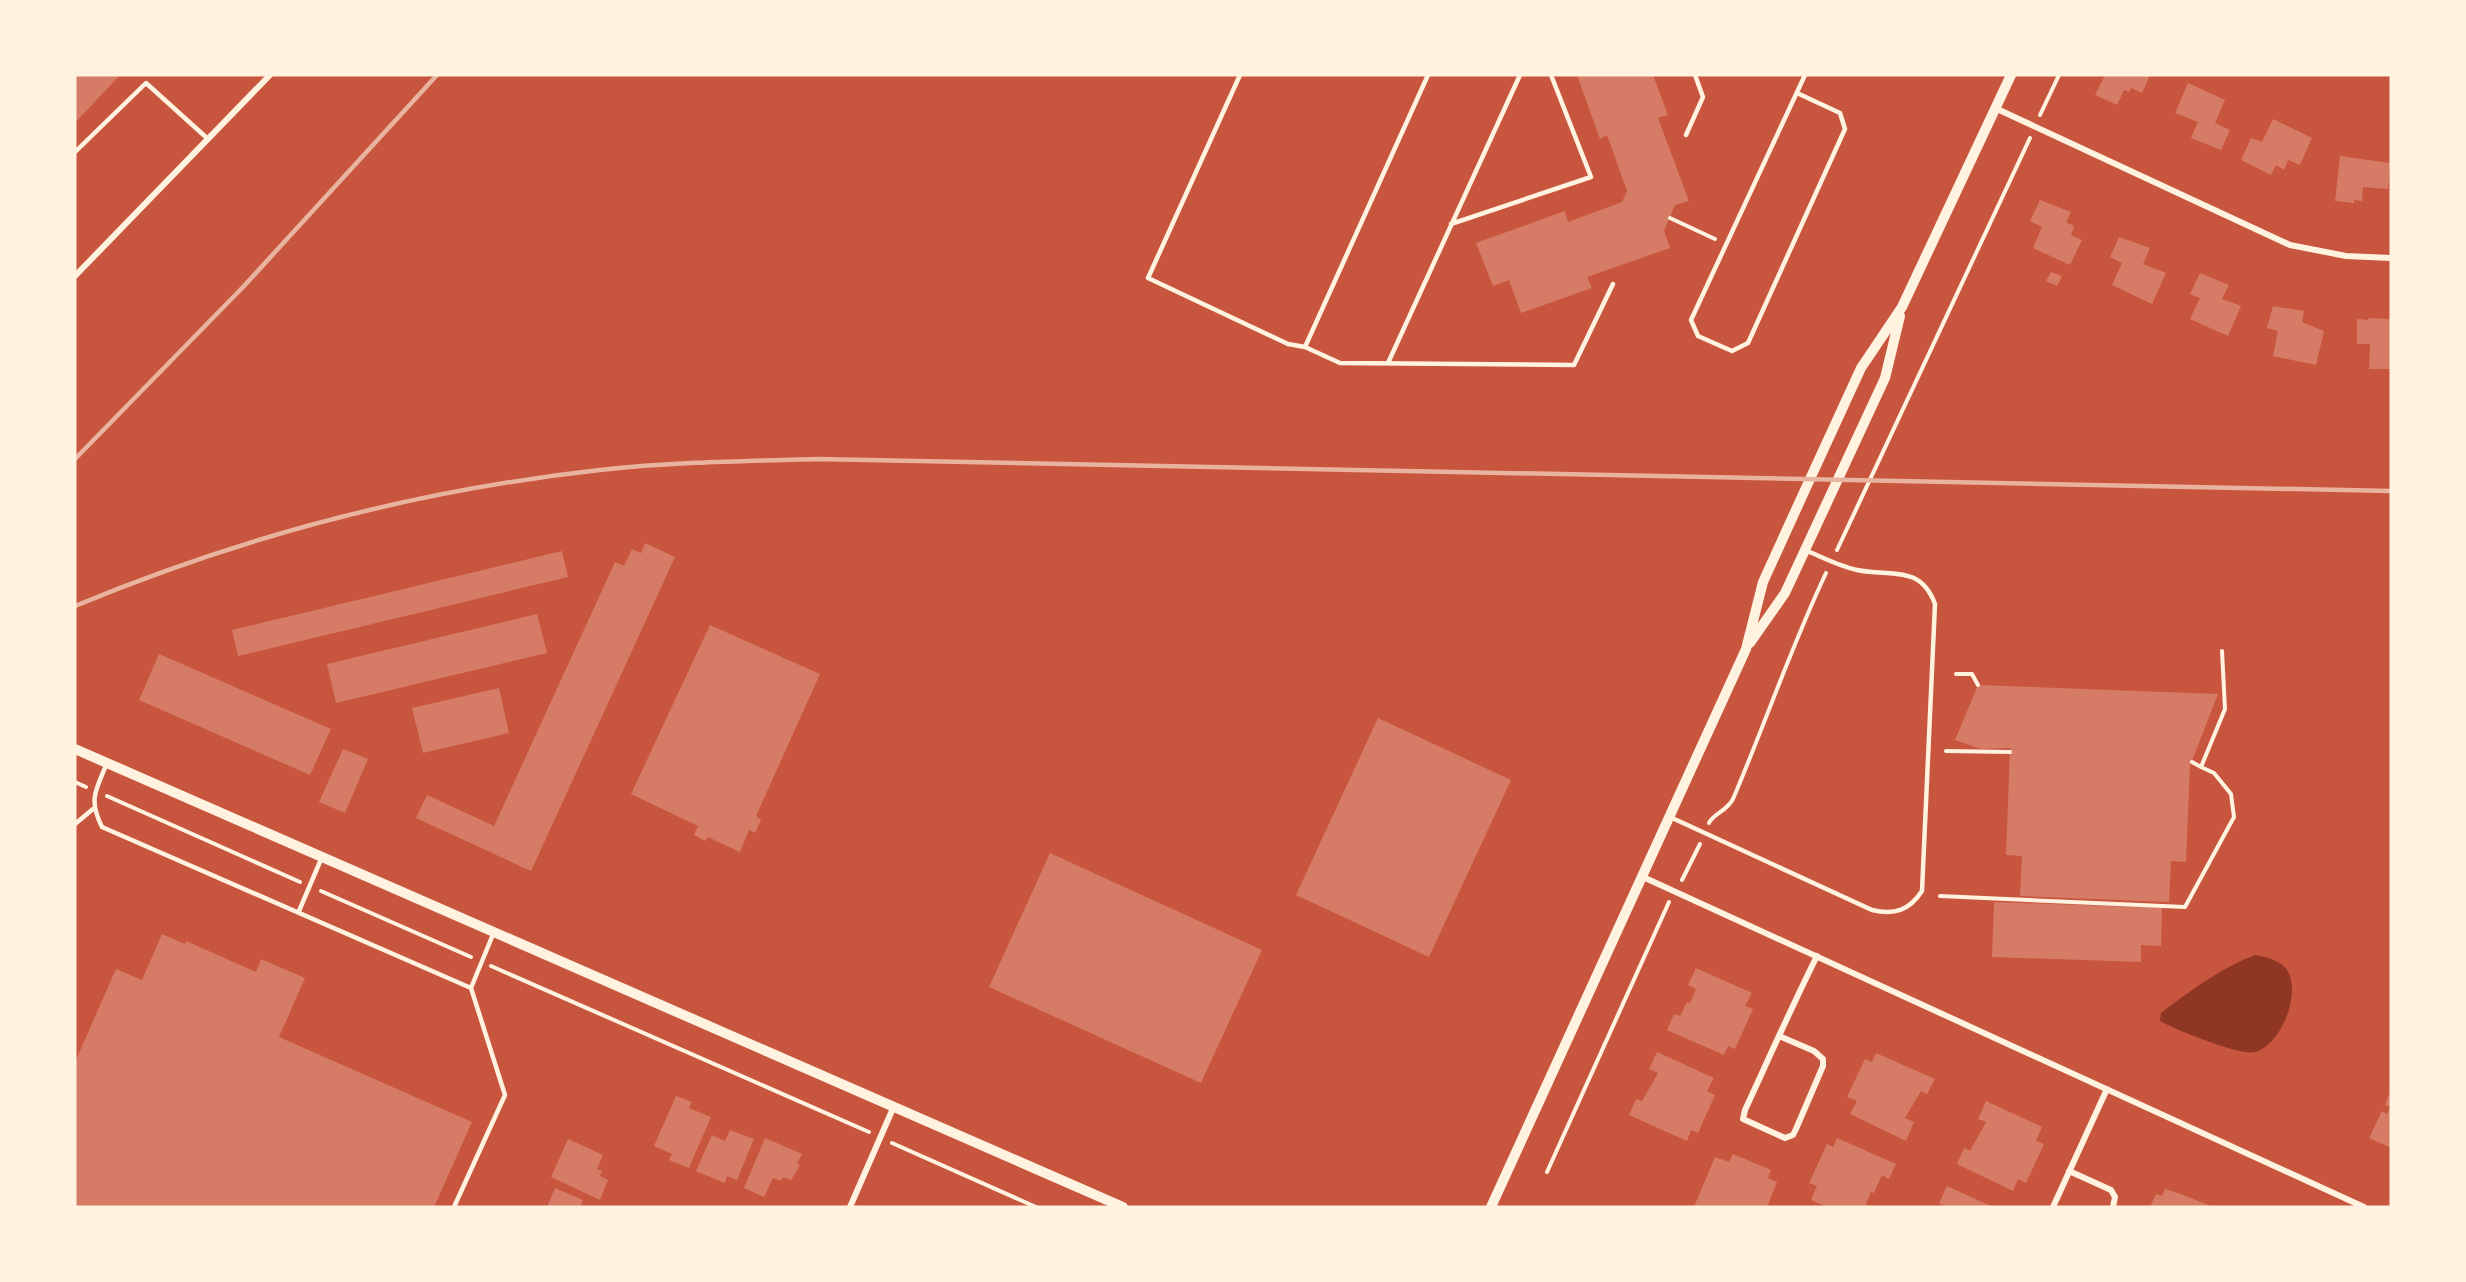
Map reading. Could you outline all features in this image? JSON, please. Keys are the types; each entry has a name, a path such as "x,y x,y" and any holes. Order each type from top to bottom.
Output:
{"street":[{"path":"75,276 270,75"},
{"path":"1746,649 1763,582 1805,489 1861,368 1902,306 2011,75"},
{"path":"1995,108 2290,245 2346,256 2391,258"},
{"path":"1491,1207 1746,649 1785,592 1885,378 1902,306"},
{"path":"75,749 1123,1207"},
{"path":"1643,878 2364,1207"},
{"path":"1779,1035 1814,1051 1823,1059 1823,1066 1796,1129 1793,1135 1785,1138 1743,1119 1779,1035 1817,956"},
{"path":"2053,1207 2107,1089"},
{"path":"850,1207 894,1105"},
{"path":"2069,1171 2111,1190 2115,1197 2114,1207"}],"lane":[{"path":"1240,75 1148,278 1288,344 1305,346 1340,363 1575,365 1614,284"},
{"path":"1305,346 1428,75"},
{"path":"1388,363 1520,75"},
{"path":"1451,224 1591,177 1551,75"},
{"path":"1686,135 1703,97 1695,75"},
{"path":"1797,93 1840,113 1845,129 1748,344 1732,351 1698,336 1691,320 1805,75"},
{"path":"75,152 146,83 208,139"},
{"path":"1670,817 1872,910 1896,912 1908,907 1922,891 1935,604 1930,592 1914,577 1868,572 1831,561 1805,550"},
{"path":"108,763 96,791 93,809 102,827 471,988"},
{"path":"75,824 93,809"},
{"path":"299,911 322,857"},
{"path":"454,1207 506,1095 471,988 494,931"}],"path":[{"path":"1548,1172 1674,891 1690,867 1711,818 1729,808 1774,700 1785,665 1831,561 2059,75"},
{"path":"1670,218 1727,244"},
{"path":"2200,767 2225,709 2222,651"},
{"path":"1956,674 1972,674 1978,685"},
{"path":"1946,751 2010,753"},
{"path":"1940,896 2094,901 2186,907 2234,817 2228,789 2214,773 2192,762"},
{"path":"898,1145 1036,1207"}],"shaded area":[{"path":"2255,955 2277,961 2287,970 2291,980 2292,992 2286,1017 2281,1029 2264,1047 2255,1052 2236,1050 2193,1036 2160,1021 2161,1013 2194,989 2218,973"}],"building":[{"path":"75,75 120,75 75,123"},
{"path":"1577,75 1653,75 1668,115 1658,118 1689,201 1675,205 1664,231 1670,248 1587,277 1592,288 1521,313 1509,280 1493,286 1476,243 1565,211 1568,222 1622,202 1627,191 1607,135 1600,139"},
{"path":"2105,75 2150,75 2142,93 2131,88 2129,92 2124,90 2117,105 2095,95"},
{"path":"2188,83 2225,100 2215,123 2230,130 2221,150 2191,138 2198,122 2175,113"},
{"path":"2273,119 2312,138 2300,165 2288,160 2284,170 2276,165 2271,175 2241,160 2251,138 2262,142"},
{"path":"2340,156 2390,163 2388,189 2363,187 2362,201 2354,200 2354,203 2335,201"},
{"path":"2040,200 2071,212 2066,222 2074,226 2071,235 2082,240 2070,265 2033,248 2042,227 2030,221"},
{"path":"2119,237 2150,248 2143,264 2166,273 2152,304 2112,285 2122,263 2110,257"},
{"path":"2051,272 2062,276 2057,286 2046,281"},
{"path":"2200,273 2229,285 2222,299 2241,306 2228,336 2190,319 2200,298 2190,294"},
{"path":"2273,306 2304,311 2302,322 2324,331 2316,365 2273,356 2278,331 2267,328"},
{"path":"2368,318 2391,319 2391,369 2369,369 2370,344 2357,344 2357,319 2368,320"},
{"path":"645,543 675,557 531,871 416,818 427,795 494,826 615,562 624,566 632,549 641,553"},
{"path":"562,551 568,577 238,656 232,630"},
{"path":"537,614 547,653 336,703 327,664"},
{"path":"710,625 820,674 756,816 761,820 755,833 749,830 740,852 708,837 705,841 694,835 698,826 631,794"},
{"path":"159,654 331,729 310,775 139,700"},
{"path":"1978,685 2218,694 2190,766 2186,862 2171,861 2169,902 2020,896 2022,856 2006,855 2010,748 1981,749 1955,740"},
{"path":"499,688 509,733 423,753 412,708"},
{"path":"1378,718 1511,780 1429,957 1296,895"},
{"path":"343,749 368,759 345,813 319,802"},
{"path":"1050,853 1262,950 1201,1083 989,987"},
{"path":"1994,902 2162,908 2161,946 2141,945 2141,962 1992,957"},
{"path":"162,934 185,944 186,941 256,972 261,959 305,978 279,1037 472,1122 434,1207 75,1207 75,1062 116,969 142,980"},
{"path":"1696,968 1752,993 1745,1006 1753,1009 1735,1049 1728,1046 1724,1055 1667,1030 1674,1014 1680,1016 1687,1002 1690,1003 1696,989 1688,985"},
{"path":"1657,1052 1714,1078 1707,1091 1715,1095 1698,1133 1691,1130 1687,1141 1629,1115 1636,1099 1642,1101 1658,1073 1649,1069"},
{"path":"1876,1053 1935,1079 1927,1094 1921,1091 1905,1118 1914,1122 1906,1141 1850,1114 1857,1101 1847,1097 1865,1059 1872,1062"},
{"path":"2391,1090 2391,1144 2389,1147 2369,1138 2382,1111 2387,1114 2390,1107 2385,1105"},
{"path":"676,1096 692,1102 689,1108 711,1117 689,1168 669,1160 672,1154 654,1146"},
{"path":"1986,1101 2042,1127 2036,1141 2044,1144 2026,1183 2018,1179 2013,1191 1957,1164 1964,1148 1970,1151 1986,1122 1978,1119"},
{"path":"730,1130 754,1139 737,1180 727,1176 725,1183 696,1171 712,1135 725,1141"},
{"path":"765,1138 802,1154 797,1164 800,1165 791,1180 783,1177 781,1181 773,1178 764,1197 744,1188"},
{"path":"1837,1138 1896,1164 1889,1179 1882,1175 1874,1193 1871,1192 1866,1204 1872,1207 1827,1207 1811,1200 1817,1186 1809,1183 1827,1144 1833,1147"},
{"path":"568,1139 603,1155 597,1169 602,1171 600,1176 608,1180 600,1200 551,1177"},
{"path":"1733,1154 1771,1170 1768,1178 1777,1182 1767,1207 1694,1207 1715,1157 1729,1162"},
{"path":"1947,1186 1993,1207 1947,1207 1939,1203"},
{"path":"555,1188 583,1200 580,1207 547,1207"},
{"path":"2165,1189 2213,1207 2150,1207 2156,1194 2162,1196"}],"railway":[{"path":"75,459 244,286 437,75"},
{"path":"75,606 138,581 267,537 398,503 532,479 600,470 736,461 817,459 2391,491"}]}
